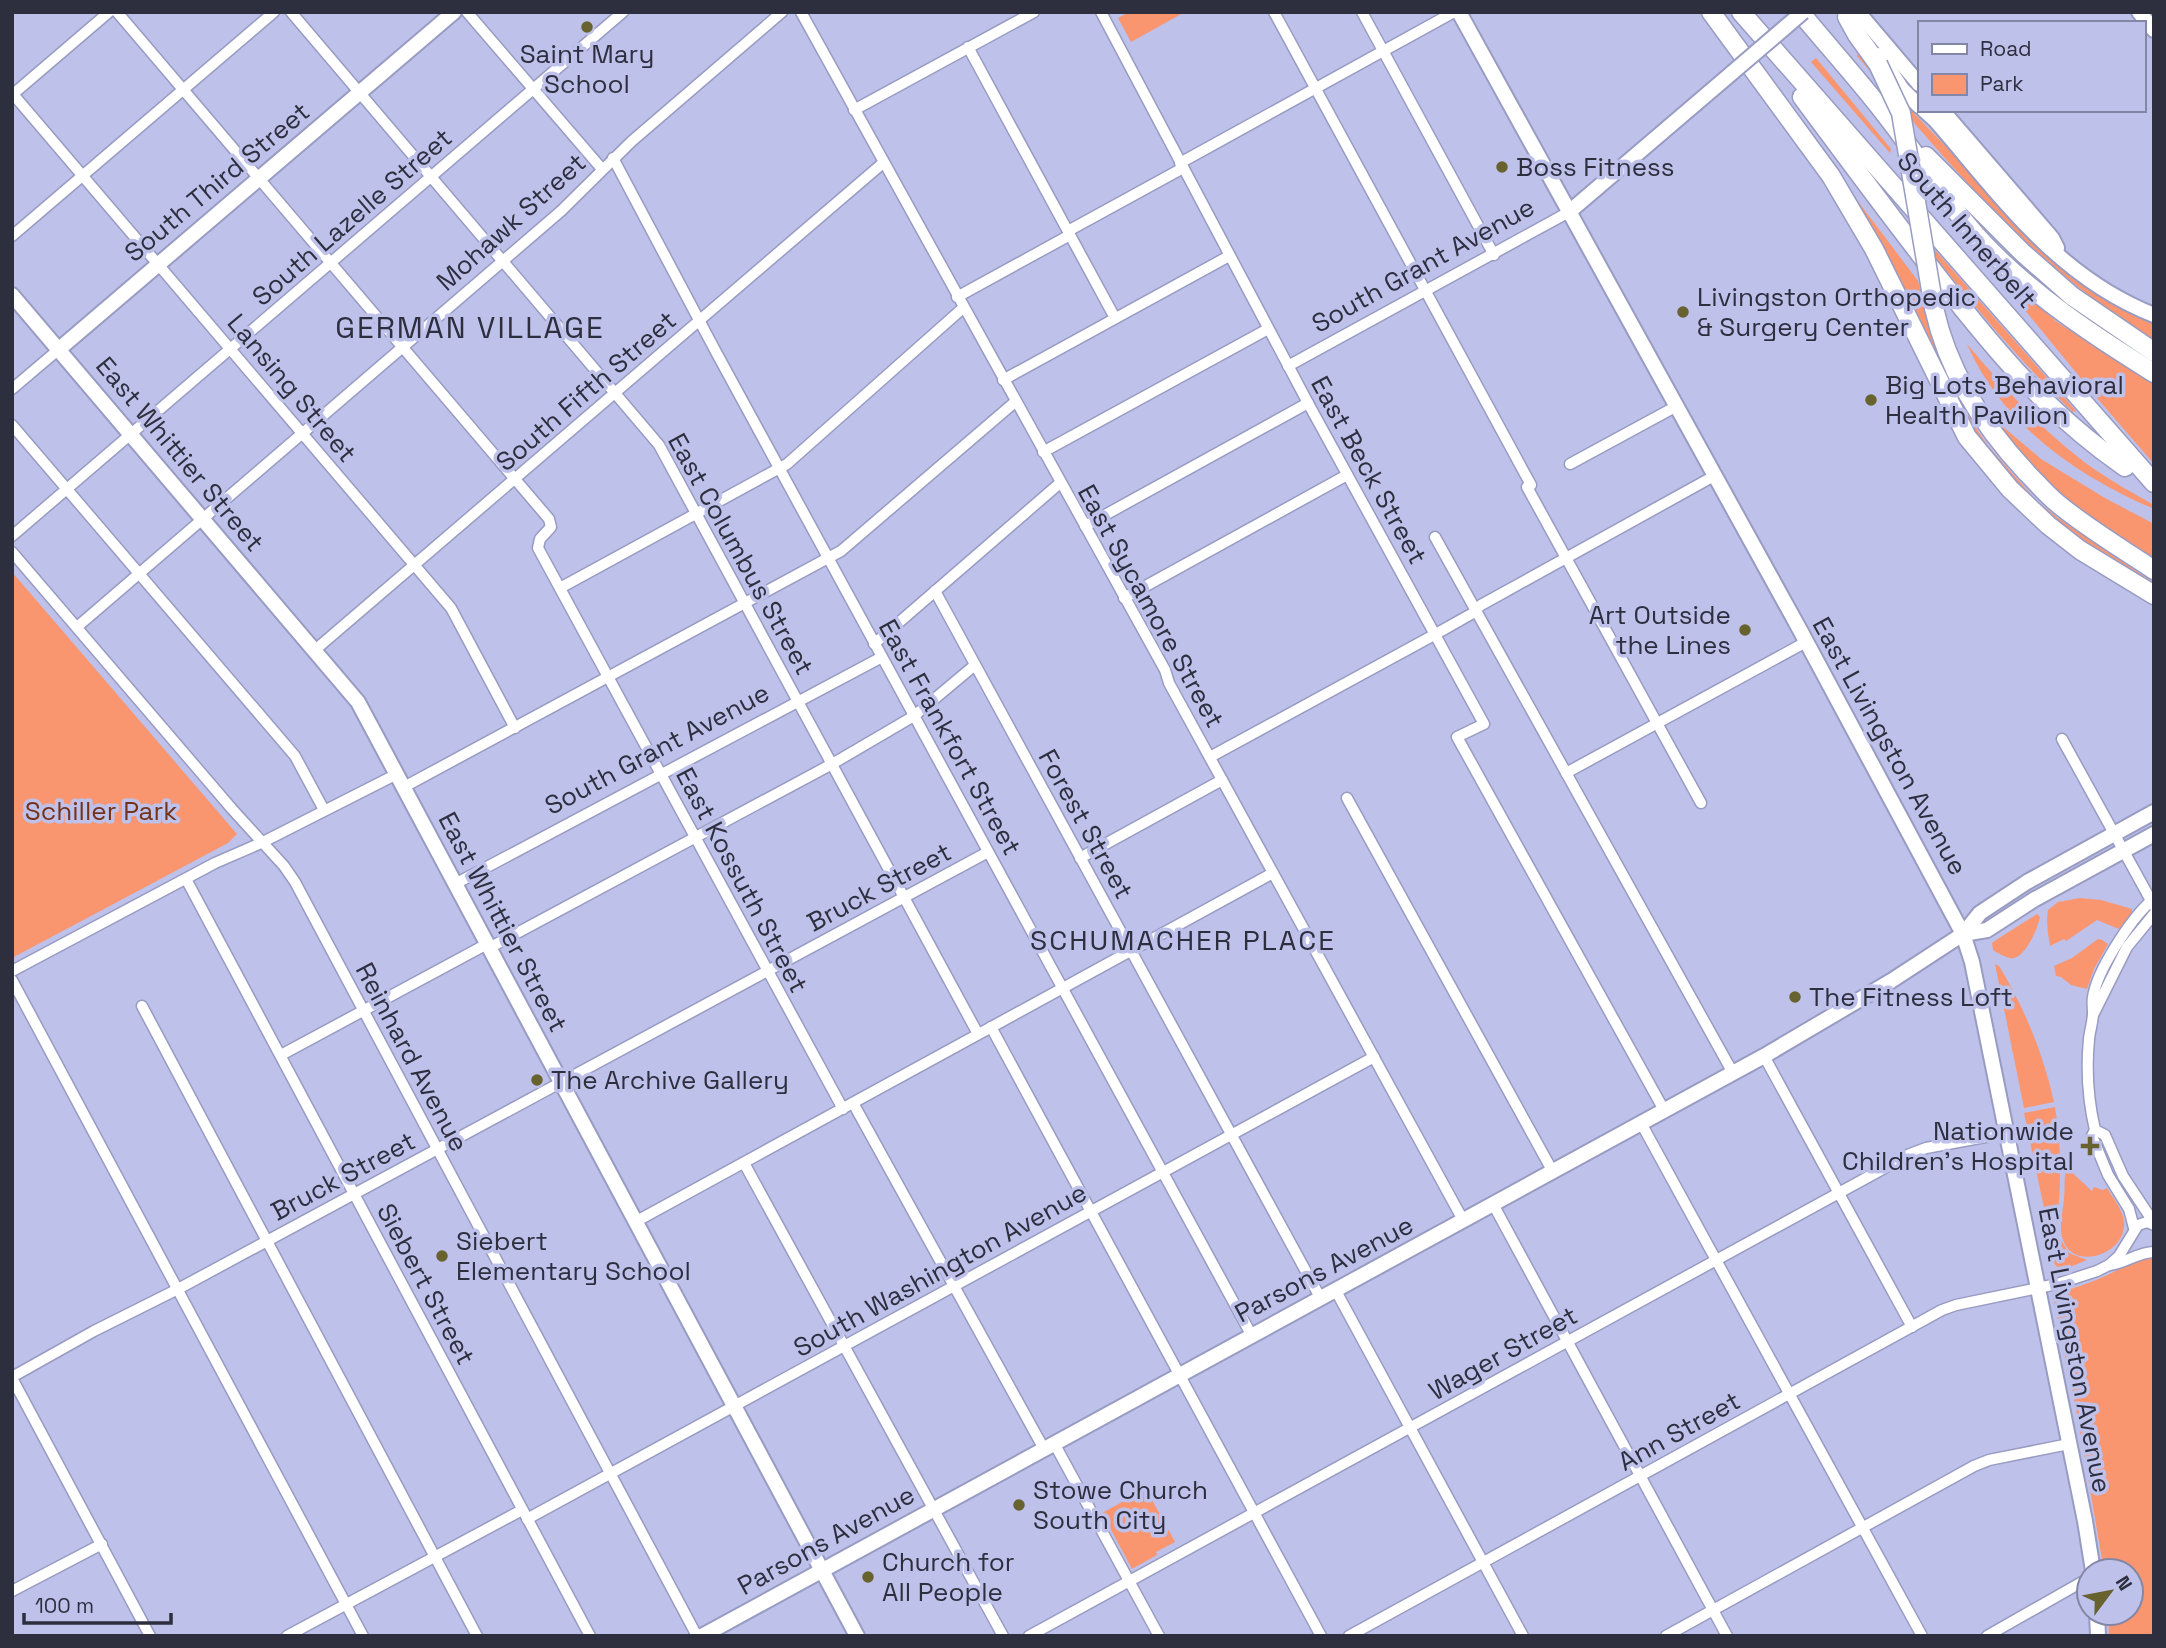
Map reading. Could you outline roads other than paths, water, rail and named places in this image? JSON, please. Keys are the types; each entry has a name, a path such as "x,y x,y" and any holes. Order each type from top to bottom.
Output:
{"highway":[{"path":"1711,12 1837,186 1874,249 1968,437 2010,489 2048,525 2106,567 2154,595"},
{"path":"1740,12 1879,201 2007,362 2066,422 2125,467"},
{"name":"South Innerbelt","path":"1740,12 2154,483"},
{"name":"South Innerbelt","path":"1802,12 1885,113 1955,211 1985,244 2016,275 2063,313 2154,373"},
{"path":"1849,14 1857,35 1878,64 1901,113 1934,308 1953,366 1978,412 2007,452 2055,502 2154,570"},
{"path":"1885,113 2033,262 2072,296 2154,352"}],"street":[{"path":"13,94 109,12"},
{"name":"East Kossuth Street","path":"117,12 549,519 551,527 540,539 538,548 843,1109"},
{"path":"12,236 274,12"},
{"name":"East Columbus Street","path":"291,12 659,445 978,1034"},
{"name":"South Third Street","path":"12,389 454,12"},
{"path":"467,12 602,169"},
{"name":"South Lazelle Street","path":"12,536 623,12"},
{"name":"Mohawk Street","path":"77,627 561,211 613,158 782,12"},
{"name":"East Sycamore Street","path":"801,12 1165,670 1169,683 1463,1220"},
{"path":"854,110 1034,12"},
{"name":"East Beck Street","path":"1101,12 1268,329 1483,724 1457,737 1664,1110"},
{"path":"1274,12 1700,803"},
{"path":"1362,12 1494,255"},
{"path":"957,297 1315,88 1456,12"},
{"name":"East Livingston Avenue","path":"1456,12 1569,212 1964,933 2007,1133 2090,1557"},
{"name":"South Grant Avenue","path":"1288,366 1569,212 1802,12"},
{"path":"2139,12 2154,30"},
{"path":"1849,14 1918,83"},
{"path":"1849,14 1902,89 1918,105"},
{"path":"968,47 1115,318"},
{"name":"Lansing Street","path":"13,94 457,617 515,727"},
{"path":"1926,112 2026,225 2064,261 2105,291 2154,314"},
{"path":"1944,112 2052,238 2064,261"},
{"name":"East Frankfort Street","path":"613,158 874,644 1252,1336"},
{"name":"South Fifth Street","path":"315,650 883,163"},
{"path":"1003,380 1230,256"},
{"name":"East Whittier Street","path":"12,295 358,702 857,1636"},
{"path":"560,587 787,464 964,308"},
{"path":"1043,452 1268,329"},
{"path":"12,971 215,863 261,843 324,810 400,780 515,727 841,551 1015,402"},
{"path":"1084,526 1308,403"},
{"path":"1570,464 1675,407"},
{"path":"12,425 295,756 324,810"},
{"path":"1125,598 1347,475"},
{"path":"1210,757 1434,635 1714,476"},
{"path":"874,644 1060,483"},
{"path":"1436,537 1733,1073"},
{"name":"Reinhard Avenue","path":"12,552 261,843 284,866 295,883 611,1474 706,1635"},
{"name":"Forest Street","path":"935,591 1321,1298"},
{"path":"1566,773 1806,642"},
{"name":"South Grant Avenue","path":"455,884 882,657"},
{"path":"281,1055 832,764 914,716 975,665"},
{"path":"2062,739 2152,904 2130,925 2113,950 2092,996 2093,1015 2087,1068 2095,1130 2092,1136 2108,1175 2129,1209 2133,1231 2131,1238 2135,1247 2151,1251"},
{"path":"1080,858 1222,780"},
{"path":"1347,798 1553,1172"},
{"name":"Parsons Avenue","path":"706,1635 1764,1056 1891,981 1964,933 1980,913 2027,883 2154,812"},
{"name":"Parsons Avenue","path":"1964,933 1987,930 2035,899 2154,834"},
{"name":"Bruck Street","path":"12,1378 94,1331 178,1289 988,852"},
{"path":"635,1222 1273,873"},
{"name":"Siebert Street","path":"186,879 590,1636"},
{"path":"2093,1015 2127,947 2154,914"},
{"path":"12,980 363,1636"},
{"path":"142,1006 477,1636"},
{"path":"991,1027 1321,1636"},
{"path":"1764,1056 1912,1327"},
{"name":"South Washington Avenue","path":"287,1636 434,1557 611,1474 1374,1057"},
{"path":"853,1103 954,1287 1130,1581 1159,1636"},
{"path":"1641,1123 1922,1636"},
{"path":"2095,1130 2105,1135 2123,1176 2154,1224"},
{"name":"Wager Street","path":"1029,1636 1910,1154 1926,1148 2007,1133"},
{"path":"744,1163 1003,1636"},
{"path":"1493,1204 1727,1636"},
{"path":"2109,1265 2119,1256 2133,1231 2142,1223 2154,1224"},
{"name":"Ann Street","path":"1349,1636 1950,1307 2085,1276 2151,1251"},
{"path":"1336,1291 1523,1636"},
{"path":"12,1378 150,1636"},
{"path":"1666,1636 1974,1466 1989,1460 2069,1444"},
{"path":"12,1591 102,1544"},
{"path":"1987,1636 2075,1586"}],"place":[{"name":"Saint Mary School","path":"587,27"},
{"name":"Boss Fitness","path":"1502,167"},
{"name":"Livingston Orthopedic & Surgery Center","path":"1683,312"},
{"name":"Big Lots Behavioral Health Pavilion","path":"1871,400"},
{"name":"Art Outside the Lines","path":"1745,630"},
{"name":"The Fitness Loft","path":"1795,997"},
{"name":"The Archive Gallery","path":"537,1080"},
{"name":"Nationwide Children's Hospital","path":"2090,1146"},
{"name":"Siebert Elementary School","path":"442,1256"},
{"name":"Stowe Church South City","path":"1019,1505"},
{"name":"Church for All People","path":"868,1577"}],"district":[{"name":"GERMAN VILLAGE","path":"470,327"},
{"name":"SCHUMACHER PLACE","path":"1183,940"}],"park label":[{"name":"Schiller Park","path":"101,811"}]}
